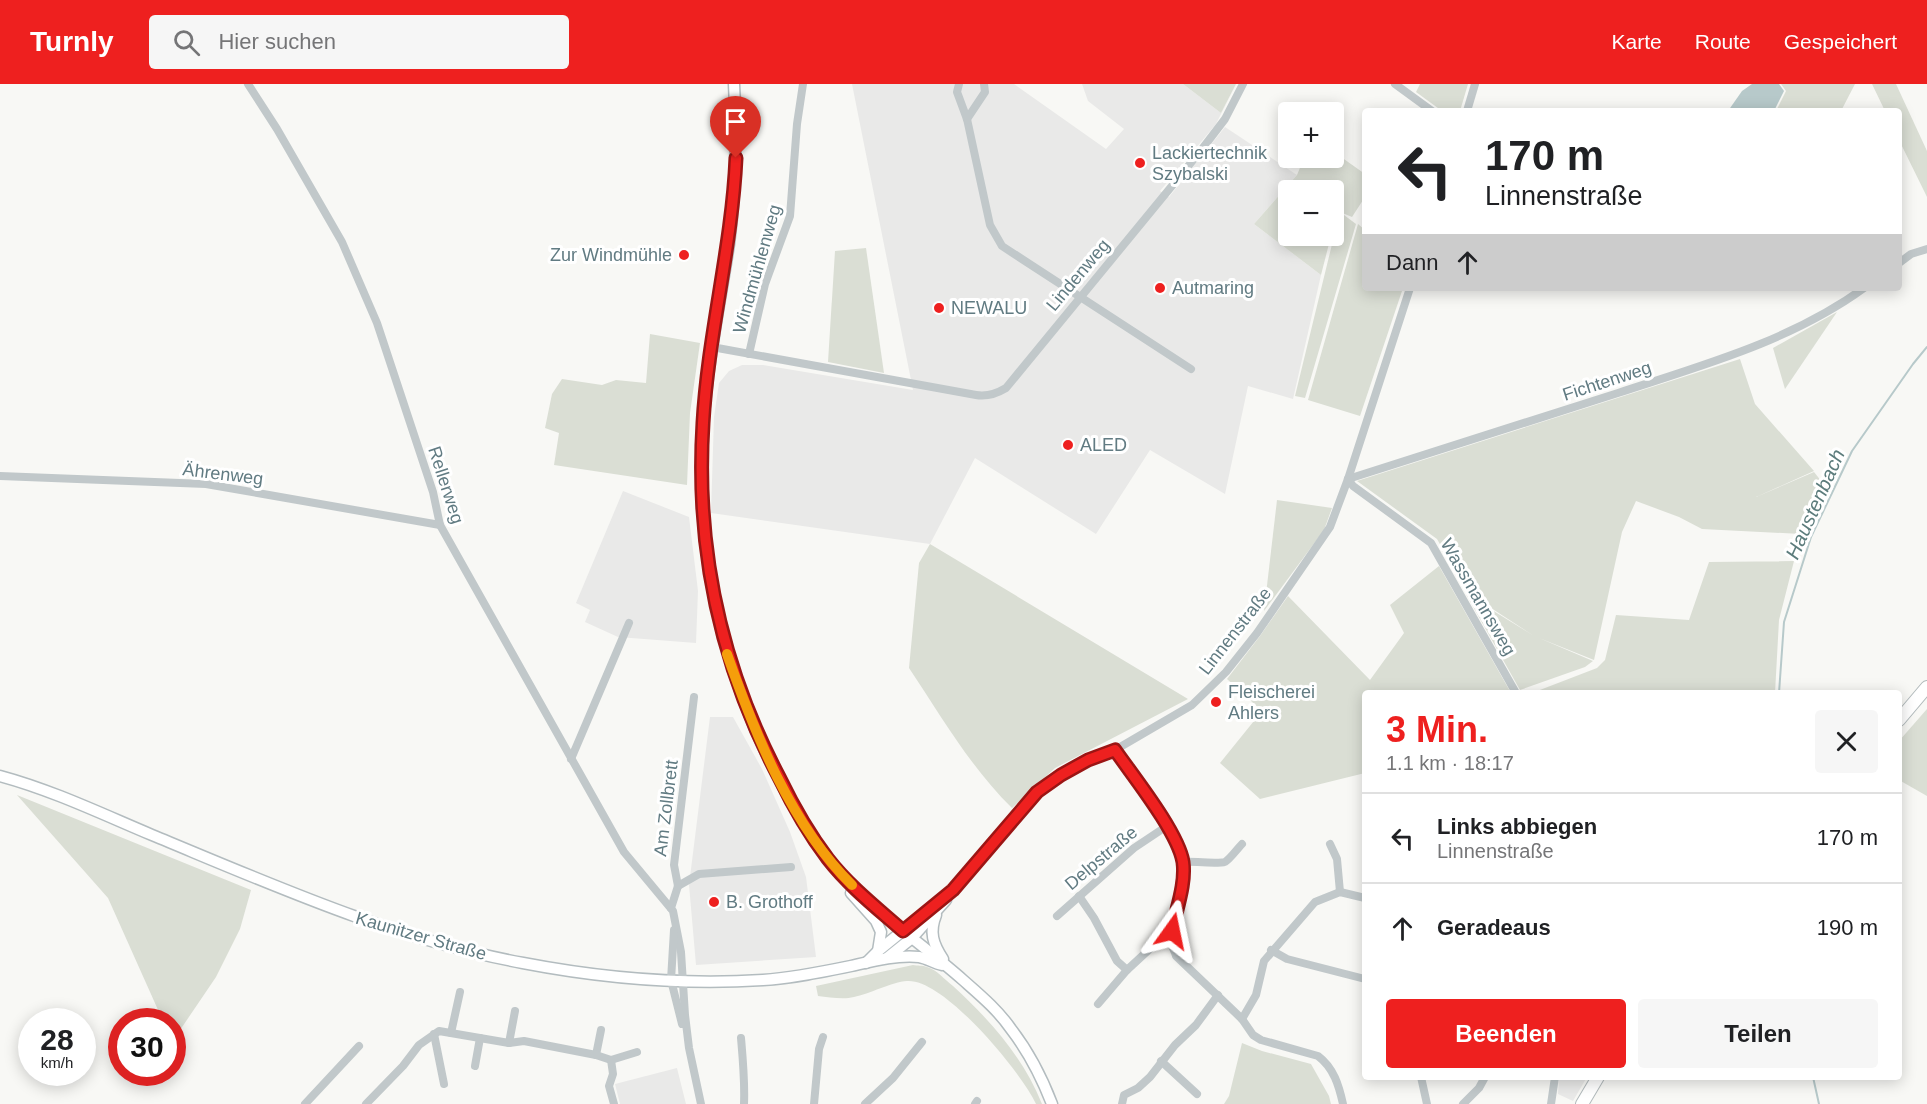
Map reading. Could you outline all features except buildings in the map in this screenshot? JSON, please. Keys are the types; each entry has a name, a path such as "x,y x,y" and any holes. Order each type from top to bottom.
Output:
{"main road":[{"path":"734,84 736,141 733,208 712,347 703,423 701,471 703,530 713,596 724,645 742,698 767,754 814,840 843,876 908,935 982,997 1010,1027 1031,1060 1052,1104"},
{"path":"1902,716 1927,687"},
{"name":"Kaunitzer Straße","path":"0,776 48,792 322,905 394,931 467,952 580,973 677,981 763,980 812,974 887,958"},
{"path":"843,876 850,891 876,921 881,932 878,951"},
{"path":"950,969 934,945 932,926 938,911 953,890"},
{"path":"887,958 953,890"},
{"path":"866,963 878,951 908,935 938,911"},
{"path":"887,958 920,957 950,969"},
{"path":"1582,1104 1596,1080"}],"street":[{"name":"Rellerweg","path":"248,84 277,129 342,242 377,323 433,492 440,525 624,852 671,908"},
{"name":"Windmühlenweg","path":"749,354 765,284 790,216 797,124 803,84"},
{"path":"959,84 957,92 967,119 990,225 1002,246 1191,369"},
{"path":"967,119 985,92 984,84"},
{"name":"Lindenweg","path":"712,347 984,396 999,392 1006,388 1199,153 1225,119 1243,84"},
{"path":"1395,84 1428,108"},
{"path":"1468,108 1475,84"},
{"path":"1902,261 1911,254 1927,249"},
{"name":"Linnenstraße","path":"953,890 1037,792 1061,775 1088,760 1115,750 1192,705 1226,672 1257,633 1330,527 1348,480 1409,291"},
{"name":"Fichtenweg","path":"1348,480 1759,346 1826,314 1860,291"},
{"name":"Ährenweg","path":"0,476 206,484 440,525"},
{"name":"Wassmannsweg","path":"1348,480 1431,543 1514,690"},
{"path":"571,759 629,623"},
{"name":"Am Zollbrett","path":"671,908 678,886 674,865 694,697"},
{"path":"1115,750 1167,826 1177,843 1183,862 1182,885 1171,944 1176,956 1242,1019 1253,1035 1261,1040 1309,1053 1325,1061 1336,1080 1343,1104"},
{"name":"Delpstraße","path":"1056,916 1134,848 1167,826"},
{"path":"1183,862 1198,860 1225,863 1242,844"},
{"path":"1330,844 1337,859 1340,892"},
{"path":"678,886 699,874 791,867"},
{"path":"1242,1019 1256,995 1264,961 1271,950 1315,902 1340,892 1362,897"},
{"path":"1079,896 1094,918 1117,961 1127,970"},
{"path":"671,908 675,920 677,981 701,1104"},
{"path":"1098,1004 1127,970 1154,945 1171,944"},
{"path":"1271,950 1287,960 1362,978"},
{"path":"451,1033 460,992"},
{"path":"1122,1104 1124,1095 1138,1088 1150,1077 1175,1045 1196,1025 1218,995"},
{"path":"509,1043 515,1011"},
{"path":"596,1055 601,1030"},
{"path":"366,1104 403,1066 419,1045 439,1031 509,1043 524,1041 611,1060 637,1052"},
{"path":"434,1034 444,1084"},
{"path":"814,1104 819,1048 823,1037"},
{"path":"475,1066 480,1038"},
{"path":"741,1038 742,1069 745,1078 744,1104"},
{"path":"865,1104 892,1078 922,1041"},
{"path":"305,1104 359,1046"},
{"path":"611,1060 613,1074 609,1086 614,1104"},
{"path":"1161,1061 1197,1094"},
{"path":"1422,1080 1426,1104"},
{"path":"1463,1104 1473,1095 1483,1080"},
{"path":"1551,1104 1555,1080"}],"shaded area":[{"path":"852,84 1014,84 1106,149 1124,129 1088,101 1082,84 1183,84 1221,113 1236,84 1216,124 1160,191 1169,197 1225,127 1278,162 1278,168 1286,168 1297,175 1293,180 1278,180 1278,197 1254,224 1278,242 1278,246 1283,246 1321,275 1293,399 1248,386 1225,494 1150,450 1096,534 975,458 930,544 711,513 714,417 719,383 729,371 742,365 763,365 913,390"},
{"path":"1183,84 1236,84 1221,113"},
{"path":"1420,84 1468,84 1461,108 1438,108 1416,92"},
{"path":"1752,84 1779,84 1784,91 1776,108 1730,108 1742,91"},
{"path":"1781,84 1855,84 1843,108 1778,108 1786,91"},
{"path":"1872,84 1896,84 1927,151 1927,197 1902,146 1902,108 1884,108"},
{"path":"1344,159 1362,172 1362,202 1352,217 1344,214 1344,180 1293,180 1300,168 1344,168"},
{"path":"1278,197 1278,242 1254,224"},
{"path":"1344,215 1356,224 1305,398 1295,396 1332,246 1344,246"},
{"path":"1358,224 1362,227 1362,291 1402,291 1360,416 1308,400"},
{"path":"1283,246 1328,246 1321,275"},
{"path":"866,248 884,373 828,362 835,251"},
{"path":"1837,312 1785,389 1773,348"},
{"path":"650,334 700,343 690,413 687,485 554,465 559,433 545,428 552,394 562,379 602,385 616,380 646,383"},
{"path":"1740,359 1755,404 1814,471 1756,497 1814,472 1822,482 1801,534 1702,529 1679,517 1636,501 1622,532 1594,660 1539,638 1593,661 1585,667 1520,690 1466,594 1534,636 1468,593 1437,539 1357,481"},
{"path":"623,491 689,517 698,591 696,643 618,637 585,622 590,610 576,603"},
{"path":"1277,500 1332,508 1324,530 1264,611"},
{"path":"930,544 1188,699 1055,768 1012,808 970,759 909,668 919,563"},
{"path":"1794,561 1779,620 1775,690 1540,690 1597,668 1605,660 1616,615 1689,620 1709,562"},
{"path":"1439,566 1509,690 1362,690 1362,774 1260,799 1220,763 1262,711 1227,679 1288,596 1370,680 1404,633 1390,605"},
{"path":"1927,709 1927,796 1902,782 1902,738"},
{"path":"710,717 733,717 762,769 790,832 806,877 816,957 696,965 689,885"},
{"path":"17,795 251,890 240,929 216,977 186,1021 186,1008 157,1008 108,898"},
{"path":"913,965 925,966 937,972 980,1012 1015,1055 1042,1104 1036,1104 1015,1071 980,1029 941,994 923,984 901,982 850,998 818,996 816,986"},
{"path":"1242,1043 1262,1051 1311,1064 1331,1104 1224,1104 1229,1096"},
{"path":"677,1068 686,1104 620,1104 615,1084"},
{"path":"1559,1080 1585,1080 1573,1101 1558,1094"}],"waterway":[{"name":"Haustenbach","path":"1779,690 1784,622 1811,537 1852,451 1927,347"},
{"name":"Haustenbach","path":"1814,1080 1819,1104"}],"slow traffic":[{"path":"727,654 742,698 792,803 814,840 852,885"}],"place":[{"name":"Lackiertechnik Szybalski","path":"1140,163"},
{"name":"Zur Windmühle","path":"684,255"},
{"name":"Autmaring","path":"1160,288"},
{"name":"NEWALU","path":"939,308"},
{"name":"ALED","path":"1068,445"},
{"name":"Fleischerei Ahlers","path":"1216,702"},
{"name":"B. Grothoff","path":"714,902"}],"route":[{"path":"736,158 729,242 703,423 701,471 703,530 713,596 724,645 742,698 792,803 829,860 872,904 903,931 953,890 1037,792 1088,760 1115,750 1167,826 1177,843 1183,862 1182,885 1172,931"}]}
